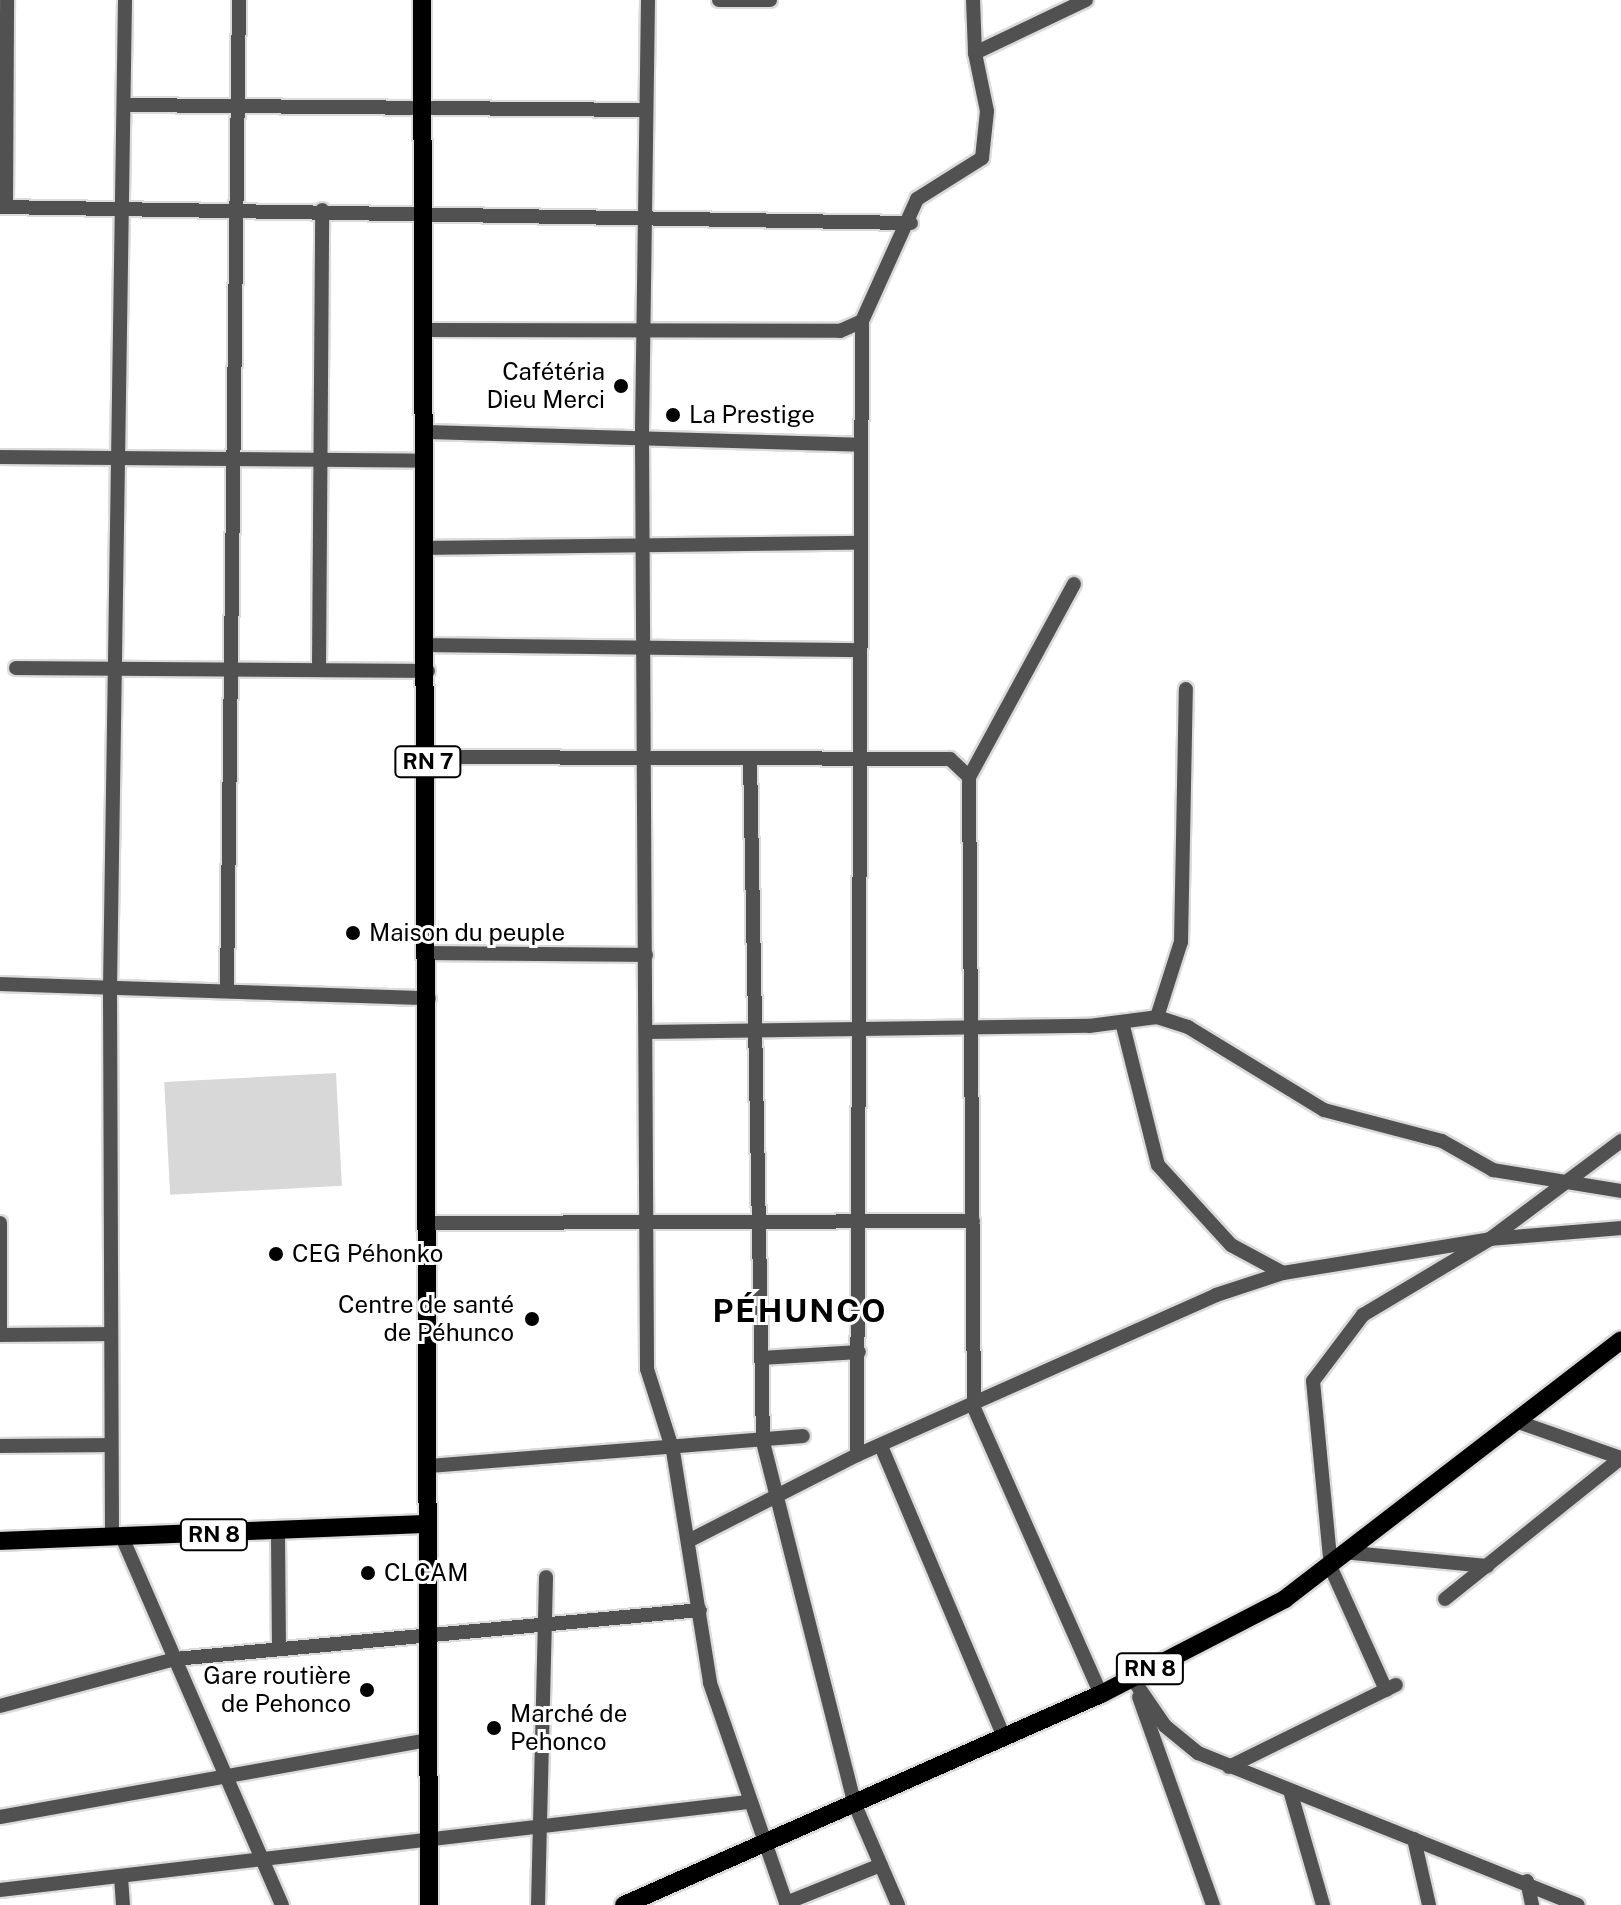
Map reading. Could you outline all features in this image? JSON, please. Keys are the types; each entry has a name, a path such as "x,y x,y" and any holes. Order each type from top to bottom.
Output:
{"main road":[{"name":"RN 7","path":"422,0 428,645 428,1524"},
{"name":"RN 8","path":"624,1905 762,1847 1101,1694 1331,1568 1521,1423 1621,1340"},
{"name":"RN 8","path":"0,1541 278,1535 428,1524"},
{"path":"428,1524 431,1637 429,1905"}],"street":[{"path":"7,0 3,207 424,211 643,219 911,223"},
{"path":"125,0 110,988 111,1445 117,1537 175,1659 282,1905"},
{"path":"227,991 239,0"},
{"path":"648,0 642,330 647,1369 673,1451 690,1540 710,1683 762,1847 787,1904 881,1865"},
{"path":"719,0 770,0"},
{"path":"857,1455 862,321 928,187 982,158 987,111 975,53 973,0"},
{"path":"975,53 1086,0"},
{"path":"124,105 646,110"},
{"path":"319,669 322,210"},
{"path":"425,330 840,331 862,321"},
{"path":"426,432 861,445"},
{"path":"0,457 426,461"},
{"path":"427,548 860,543"},
{"path":"1074,584 969,777 974,1408 1101,1694"},
{"path":"428,645 859,650"},
{"path":"16,668 428,671"},
{"path":"1157,1017 1181,942 1186,689"},
{"path":"428,757 950,759 969,777"},
{"path":"750,758 763,1442 780,1498 855,1805 898,1905"},
{"path":"429,953 646,955"},
{"path":"0,984 429,998"},
{"path":"646,1032 971,1027 1122,1022 1157,1017 1188,1027 1324,1110 1442,1141 1493,1170 1621,1191"},
{"path":"1122,1022 1158,1165 1231,1245 1283,1273"},
{"path":"1229,1767 1391,1688 1331,1568 1313,1381 1363,1315 1490,1239 1621,1141"},
{"path":"430,1223 973,1221"},
{"path":"0,1223 0,1335 111,1334"},
{"path":"690,1540 780,1498 857,1455 974,1408 1216,1295 1283,1273 1490,1239 1621,1228"},
{"path":"761,1358 859,1352"},
{"path":"1445,1599 1621,1458 1521,1423"},
{"path":"430,1466 673,1451 803,1436"},
{"path":"0,1446 111,1445"},
{"path":"881,1446 1004,1737"},
{"path":"278,1535 279,1649"},
{"path":"1352,1553 1487,1566"},
{"path":"538,1905 537,1827 546,1577"},
{"path":"0,1706 175,1659 700,1610"},
{"path":"1132,1678 1165,1726 1229,1767 1291,1794 1527,1881 1578,1905"},
{"path":"1132,1678 1213,1905"},
{"path":"0,1817 430,1740"},
{"path":"1291,1794 1323,1905"},
{"path":"2,1895 121,1877 748,1802"},
{"path":"1414,1839 1429,1905"},
{"path":"121,1877 123,1905"},
{"path":"1527,1881 1532,1905"}],"shaded area":[{"path":"336,1073 342,1186 170,1195 164,1082"}],"place":[{"name":"Cafétéria Dieu Merci","path":"621,386"},
{"name":"La Prestige","path":"673,415"},
{"name":"Maison du peuple","path":"353,933"},
{"name":"CEG Péhonko","path":"276,1254"},
{"name":"Centre de santé de Péhunco","path":"532,1319"},
{"name":"CLCAM","path":"368,1573"},
{"name":"Gare routière de Pehonco","path":"367,1690"},
{"name":"Marché de Pehonco","path":"494,1728"}],"district":[{"name":"PÉHUNCO","path":"800,1311"}]}
